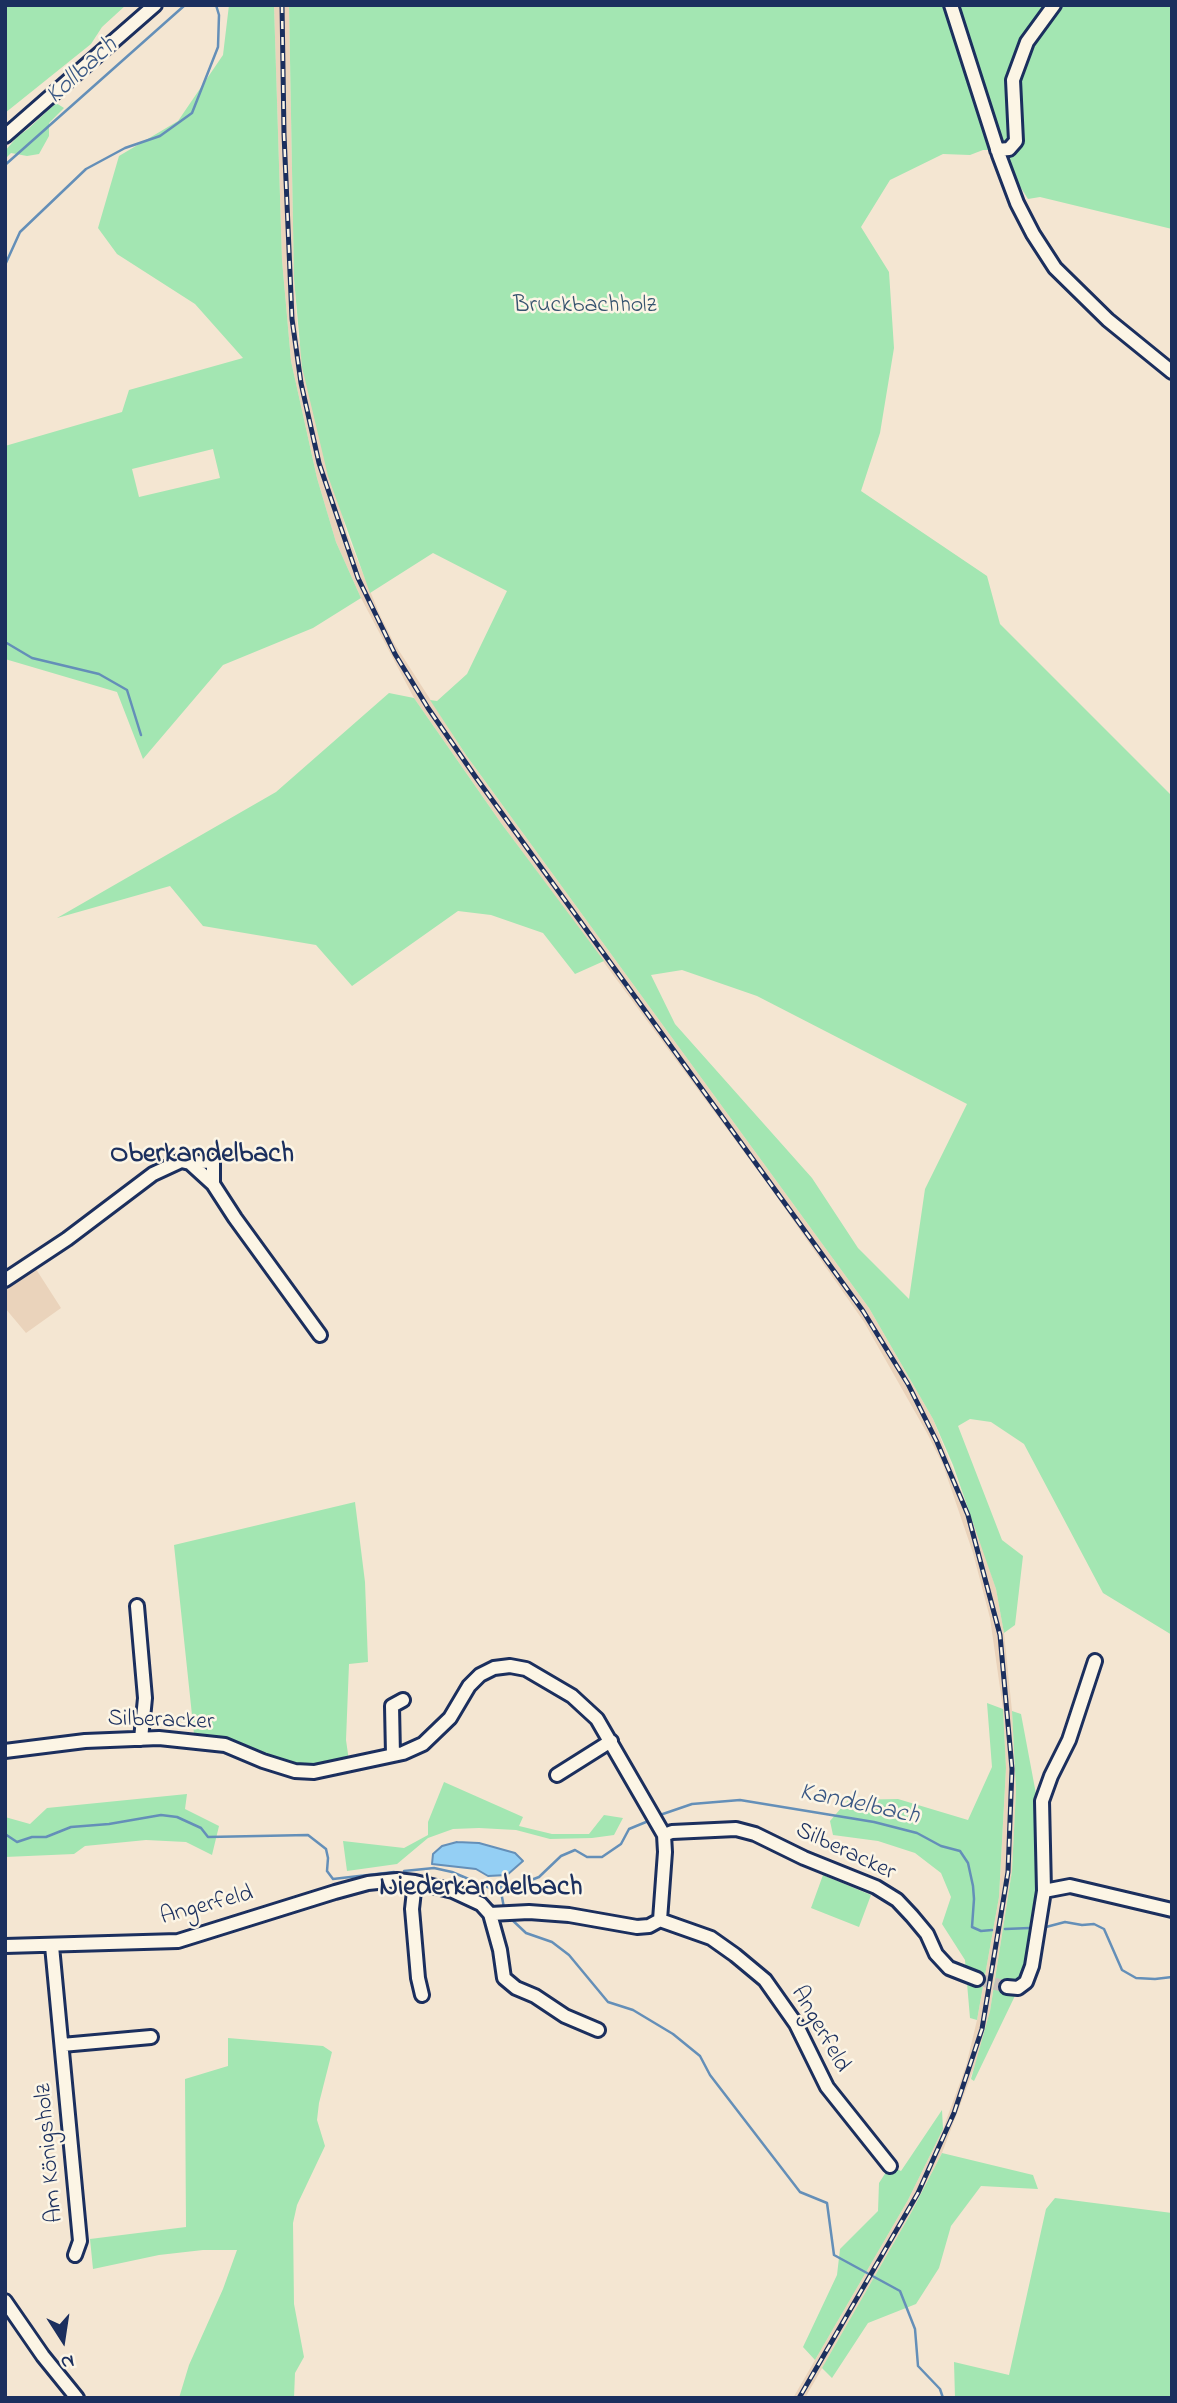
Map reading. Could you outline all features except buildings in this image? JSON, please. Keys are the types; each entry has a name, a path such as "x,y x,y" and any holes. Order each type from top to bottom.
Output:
{"street":[{"path":"5,136 155,5"},
{"path":"951,5 997,150 1017,203 1033,234 1055,268 1108,320 1172,372"},
{"path":"997,150 1009,149 1016,141 1013,80 1027,42 1054,5"},
{"path":"5,1280 67,1239 156,1173 181,1161 213,1161 213,1185 320,1335"},
{"path":"137,1606 145,1698 141,1739"},
{"path":"1007,1987 1018,1987 1026,1982 1032,1966 1044,1891 1042,1801 1069,1740 1095,1661"},
{"name":"Silberacker","path":"5,1751 85,1741 159,1738 225,1745 262,1761 295,1771 314,1772 393,1755 423,1744 450,1718 480,1675 494,1668 510,1666 526,1669 572,1696 597,1719 663,1835 665,1852 660,1920"},
{"path":"393,1755 392,1706 403,1700"},
{"path":"557,1775 611,1741"},
{"name":"Silberacker","path":"663,1835 672,1832 736,1829 755,1834 804,1858 876,1887 897,1900 912,1916 927,1934 936,1954 949,1968 977,1979"},
{"name":"Angerfeld","path":"5,1946 178,1941 368,1883 397,1880 453,1891 481,1904 490,1914 530,1912 569,1915 637,1927 649,1926 660,1920 711,1938 765,1980 796,2024 827,2087 890,2166"},
{"path":"415,1882 412,1909 422,1995"},
{"path":"1044,1891 1070,1886 1172,1910"},
{"path":"490,1914 504,1978 516,1988 535,1996 565,2016 598,2030"},
{"name":"Am Königsholz","path":"52,1946 80,2241 75,2255"},
{"path":"62,2045 151,2037"},
{"path":"5,2301 76,2398"}],"shaded area":[{"path":"274,5 289,5 294,279 298,337 347,534 379,613 394,643 466,755 869,1308 933,1419 979,1536 996,1589 1004,1633 1012,1711 1016,1790 1012,1871 990,2011 976,2063 942,2153 911,2213 805,2398 793,2398 908,2200 943,2129 966,2066 977,2020 999,1897 1006,1769 1003,1709 990,1618 973,1553 943,1465 864,1322 772,1190 501,823 414,698 361,598 336,542 317,478 291,361 282,260"},
{"path":"34,1266 61,1308 26,1333 5,1308 5,1285"}],"green space":[{"path":"5,5 126,5 102,27 91,44 5,113"},
{"path":"229,5 274,5 282,260 291,361 317,478 336,542 361,598 313,628 223,665 143,759 117,692 5,659 5,446 122,412 129,390 243,358 195,304 117,254 98,228 119,156 178,121 223,55","holes":["213,449 220,478 139,497 132,469"]},
{"name":"Bruckbachholz","path":"289,5 1172,5 1172,229 1040,197 1028,199 997,150 983,150 970,155 943,154 890,180 861,227 889,272 894,348 880,433 861,491 987,576 1000,624 1172,796 1172,1635 1103,1593 1024,1444 991,1422 970,1419 958,1426 1002,1540 1023,1556 1015,1625 1004,1633 996,1589 953,1465 933,1419 869,1308 466,755 430,700 437,701 467,674 507,591 433,553 370,593 328,476 302,367 294,279","holes":["682,970 757,996 967,1104 925,1189 909,1299 858,1248 812,1178 675,1024 651,975"]},
{"path":"56,103 64,108 49,123 49,136 39,154 27,156 11,153 5,159 5,151 17,137"},
{"path":"389,693 414,698 501,823 604,961 575,974 543,933 491,915 458,911 352,986 316,945 203,926 170,886 57,918 276,792"},
{"path":"355,1502 365,1582 368,1662 349,1664 346,1740 349,1761 298,1766 227,1738 194,1734 174,1545"},
{"path":"987,1703 1003,1709 1006,1768 999,1897 977,2020 970,2018 965,1960 942,1924 951,1897 941,1873 915,1853 878,1841 833,1835 830,1821 848,1800 898,1799 968,1820 992,1767"},
{"path":"1012,1711 1021,1714 1036,1794 1039,1843 1038,1912 1025,1975 974,2081 971,2079 990,2011 1012,1871 1016,1790"},
{"name":"Niederkandelbach","path":"444,1782 523,1817 519,1826 552,1834 589,1834 604,1815 623,1818 614,1835 592,1838 550,1839 516,1830 453,1829 428,1838 397,1864 347,1871 343,1841 404,1848 428,1835 428,1822"},
{"path":"187,1794 185,1809 219,1826 212,1855 186,1842 146,1840 85,1846 74,1854 5,1857 5,1817 30,1824 47,1808"},
{"path":"823,1875 871,1895 859,1927 811,1908"},
{"path":"228,2038 323,2046 332,2052 317,2120 325,2146 297,2205 293,2223 294,2304 304,2357 295,2373 294,2398 179,2398 189,2365 223,2289 237,2250 203,2250 159,2255 93,2269 90,2239 186,2227 185,2079 228,2066"},
{"path":"942,2110 943,2129 908,2200 815,2360 803,2347 837,2275 840,2249 878,2211 879,2183 890,2166 901,2171"},
{"path":"942,2153 1033,2175 1038,2189 981,2186 951,2226 939,2268 916,2304 868,2323 832,2378 822,2368 911,2213"},
{"path":"1055,2198 1172,2213 1172,2398 955,2398 954,2362 1009,2375 1046,2209"}],"water":[{"path":"457,1842 479,1843 515,1853 523,1861 507,1875 488,1876 476,1869 432,1864 433,1854 442,1846"}],"waterway":[{"name":"Kollbach","path":"5,165 185,5"},
{"path":"5,265 20,232 86,169 125,148 160,136 192,113 218,47 219,15 216,5"},
{"path":"5,642 32,658 99,674 127,690 141,735"},
{"name":"Kandelbach","path":"657,1816 692,1804 740,1800 874,1822 917,1833 941,1846 960,1851 968,1863 973,1886 972,1927 981,1931 992,1930"},
{"name":"Kandelbach","path":"5,1834 17,1842 32,1837 46,1837 71,1827 161,1815 177,1817 201,1828 208,1837 308,1835 326,1849 327,1871 333,1879 394,1872"},
{"name":"Kandelbach","path":"404,1871 434,1868 452,1872 490,1888 510,1888 539,1877 561,1856 575,1850 587,1857 602,1857 621,1844 629,1829 646,1822"},
{"path":"500,1886 504,1908"},
{"path":"509,1917 526,1933 552,1942 569,1955 608,2002 633,2010 673,2034 700,2056 710,2075 800,2192 827,2203 834,2255 900,2291 915,2329 918,2366 940,2389 943,2398"},
{"name":"Kandelbach","path":"1046,1927 1065,1922 1094,1924 1104,1929 1122,1970 1136,1978 1172,1977"},
{"path":"1005,1929 1030,1928"}],"tunnel":[{"path":"977,1979 1007,1987"}],"railway":[{"path":"282,5 284,134 292,319 301,383 319,463 358,578 395,654 428,708 863,1311 908,1384 937,1442 968,1515 1000,1635 1012,1769 1008,1872 982,2029 954,2113 918,2193 799,2398"}],"district":[{"name":"Oberkandelbach","path":"202,1156"},
{"name":"Niederkandelbach","path":"481,1889"}]}
